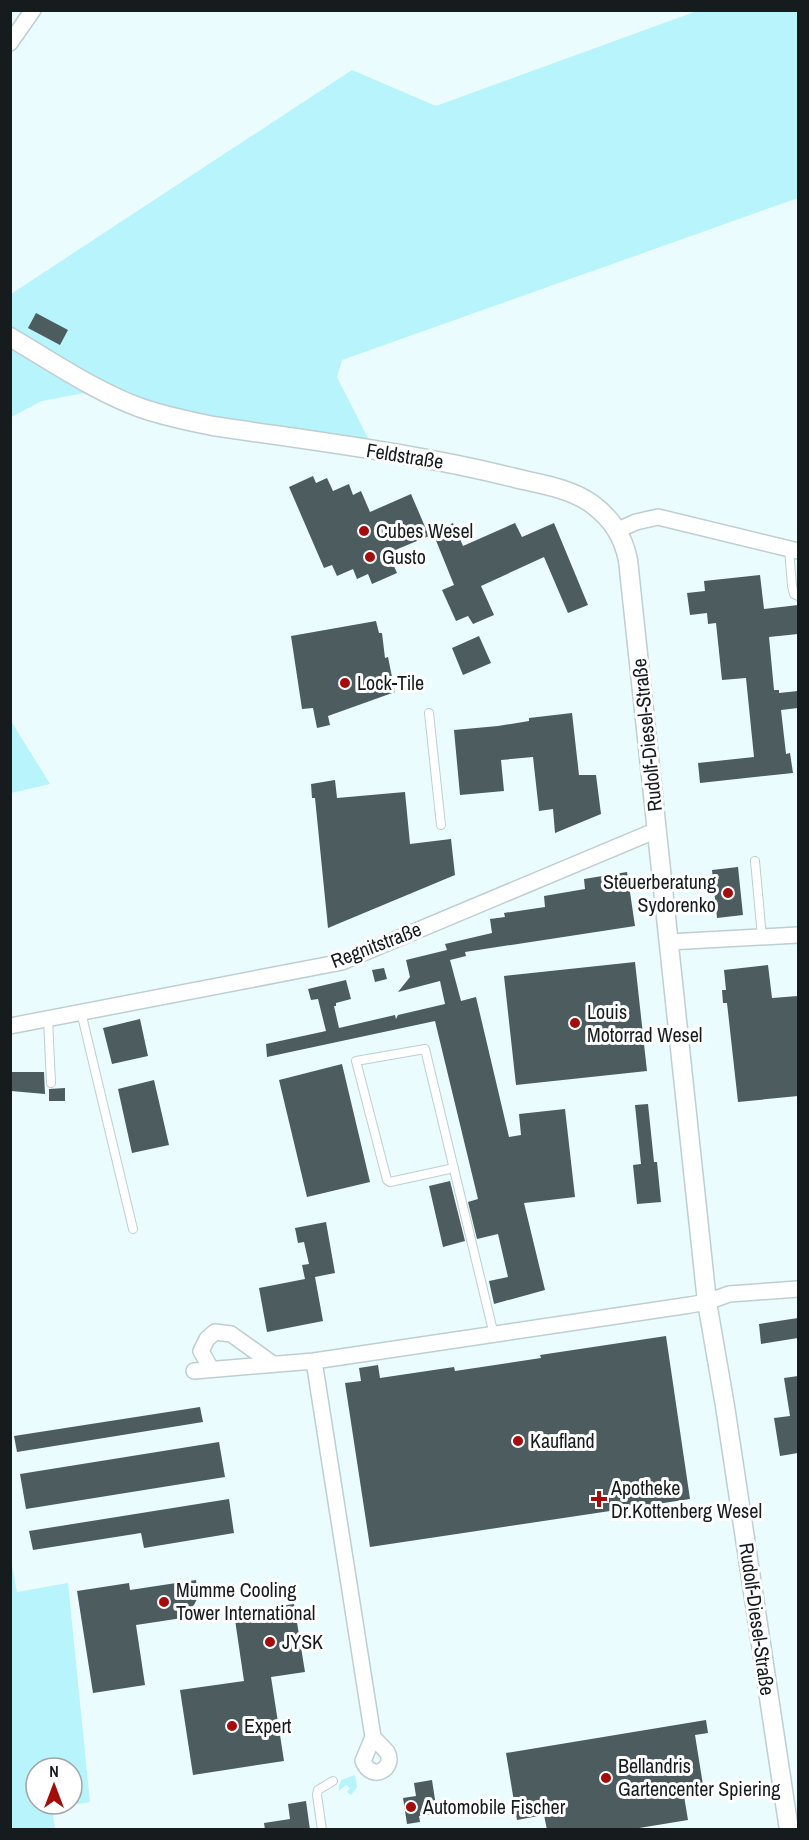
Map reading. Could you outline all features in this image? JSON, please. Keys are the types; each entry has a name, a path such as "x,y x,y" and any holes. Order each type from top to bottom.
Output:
{"street":[{"path":"10,43 33,10"},
{"name":"Feldstraße","path":"10,337 83,380 138,407 213,426 466,466 548,486 573,494 592,504 618,530"},
{"path":"618,530 636,522 658,517 794,549"},
{"name":"Rudolf-Diesel-Straße","path":"618,530 624,542 628,560 707,1302 723,1392 789,1830"},
{"name":"Regnitstraße","path":"10,1026 342,962 657,830"},
{"path":"669,942 798,935"},
{"path":"194,1371 314,1361 707,1302 729,1294 798,1290"},
{"path":"211,1369 201,1352 207,1339 215,1332 231,1334 273,1364"},
{"path":"314,1361 373,1737"}],"lane":[{"path":"794,549 792,586 794,594 798,596"},
{"path":"429,713 441,825"},
{"path":"755,861 762,937"},
{"path":"81,1012 133,1228"},
{"path":"48,1018 51,1083"},
{"path":"454,1168 390,1182 387,1180 356,1061 424,1047 454,1168 494,1335"},
{"path":"322,1830 318,1790 333,1781"}],"shaded area":[{"path":"697,11 798,11 798,198 342,360 337,377 371,444 171,414 90,392 42,401 11,417 11,294 352,70 436,106"},
{"path":"11,721 50,784 11,793"},
{"path":"10,1555 17,1592 68,1583 90,1802 84,1803 84,1756 24,1756 24,1816 53,1816 55,1829 11,1829"},
{"path":"355,1775 357,1787 351,1795 347,1792 350,1788 346,1785 339,1791 341,1780"}],"building":[{"path":"36,313 68,330 60,345 28,328"},
{"name":"Cubes Wesel","path":"313,476 316,483 327,478 333,491 349,484 353,495 361,491 370,512 411,494 429,536 388,553 397,573 372,584 368,574 357,579 353,569 337,576 332,565 324,568 289,487"},
{"path":"453,523 463,546 515,523 522,537 554,523 588,605 568,613 544,557 481,586 494,615 473,624 468,616 456,621 442,590 454,585 433,533"},
{"path":"760,575 764,609 798,605 798,634 769,637 774,690 779,690 779,693 798,691 798,708 781,710 786,754 790,753 793,773 700,783 698,763 754,757 746,678 722,680 716,623 708,624 707,613 690,615 687,593 705,591 704,581"},
{"path":"376,621 379,633 382,633 385,658 388,657 395,692 328,716 330,725 317,728 313,708 302,709 291,636"},
{"path":"479,636 491,663 463,675 452,648"},
{"path":"572,713 579,775 596,775 601,814 555,833 553,809 539,811 533,757 501,760 504,791 460,795 454,730 498,726 529,721 529,718"},
{"path":"335,780 337,798 405,792 410,844 451,839 455,875 328,928 315,798 312,798 311,784"},
{"name":"Steuerberatung Sydorenko","path":"738,867 743,915 717,918 712,870"},
{"path":"627,872 635,926 465,952 466,956 450,960 461,1001 476,997 509,1137 521,1135 519,1114 565,1109 575,1197 524,1203 545,1290 494,1304 489,1281 508,1277 498,1234 477,1239 468,1202 478,1199 435,1021 267,1057 266,1044 326,1031 318,999 311,1000 308,989 346,980 351,999 336,1003 334,1006 339,1028 395,1015 396,1019 398,1015 445,1004 440,981 398,992 410,977 406,960 447,950 445,944 492,933 490,919 505,917 504,913 545,907 544,896 585,889 584,879"},
{"name":"Louis Motorrad Wesel","path":"635,962 647,1071 516,1085 504,976"},
{"path":"768,965 772,998 798,996 798,1096 738,1102 727,1003 723,1003 722,990 726,990 724,970"},
{"path":"384,968 387,979 375,982 372,970"},
{"path":"140,1019 148,1056 112,1064 103,1028"},
{"path":"342,1064 370,1182 307,1197 279,1080"},
{"path":"11,1072 44,1072 45,1094 11,1091"},
{"path":"154,1080 169,1145 132,1153 118,1089"},
{"path":"65,1088 65,1101 49,1101 49,1089"},
{"path":"648,1104 661,1202 637,1204 633,1165 641,1164 635,1105"},
{"path":"450,1181 465,1241 443,1247 429,1186"},
{"path":"326,1222 335,1273 315,1277 323,1321 267,1332 259,1288 305,1279 302,1265 309,1264 304,1242 298,1243 295,1228"},
{"path":"798,1318 798,1338 761,1344 759,1324"},
{"name":"Kaufland","path":"666,1336 690,1499 370,1547 345,1383 361,1381 359,1368 378,1365 380,1378 454,1367 455,1371 541,1358 540,1355"},
{"path":"798,1376 798,1453 780,1456 774,1418 790,1416 784,1378"},
{"path":"200,1407 203,1422 17,1452 14,1436"},
{"path":"219,1442 225,1477 26,1509 20,1474"},
{"path":"229,1499 234,1533 144,1548 141,1533 33,1550 29,1531"},
{"path":"196,1580 198,1597 194,1605 187,1610 189,1617 136,1625 145,1685 93,1693 77,1591 129,1583 130,1590"},
{"path":"294,1604 305,1672 271,1677 284,1761 193,1775 180,1690 244,1681 234,1613"},
{"name":"Bellandris Gartencenter Spiering","path":"706,1720 708,1733 695,1735 703,1785 697,1793 684,1796 688,1820 627,1830 547,1830 544,1815 517,1820 506,1753"},
{"path":"432,1780 437,1813 419,1816 420,1822 407,1824 403,1798 416,1796 414,1783"},
{"path":"306,1801 310,1830 265,1830 264,1823 290,1819 288,1804"}],"place":[{"name":"Cubes Wesel","path":"364,531"},
{"name":"Gusto","path":"370,557"},
{"name":"Lock-Tile","path":"345,683"},
{"name":"Steuerberatung Sydorenko","path":"728,893"},
{"name":"Louis Motorrad Wesel","path":"575,1023"},
{"name":"Kaufland","path":"518,1441"},
{"name":"Apotheke Dr.Kottenberg Wesel","path":"599,1499"},
{"name":"Mumme Cooling Tower International","path":"164,1602"},
{"name":"JYSK","path":"270,1642"},
{"name":"Expert","path":"232,1726"},
{"name":"Bellandris Gartencenter Spiering","path":"606,1778"},
{"name":"Automobile Fischer","path":"411,1807"}]}
